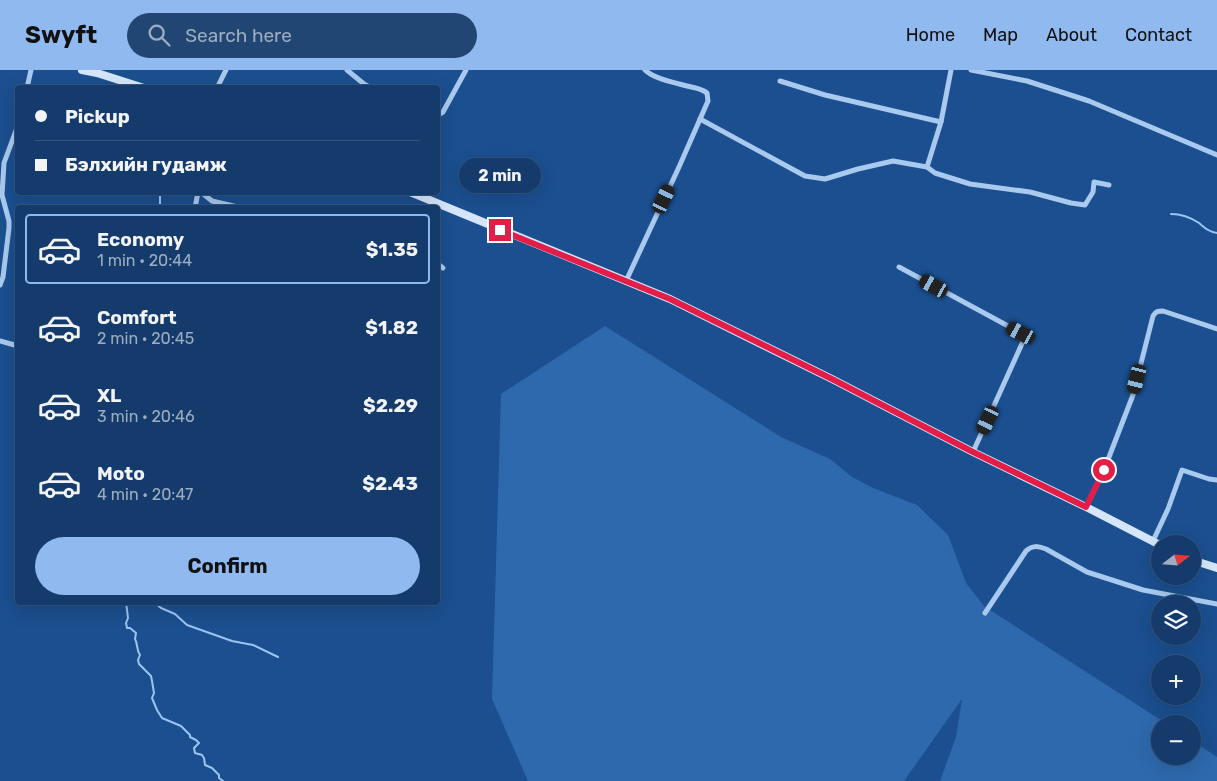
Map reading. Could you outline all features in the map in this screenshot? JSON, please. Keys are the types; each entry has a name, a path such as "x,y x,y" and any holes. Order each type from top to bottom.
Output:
{"main road":[{"path":"82,70 135,85"},
{"path":"417,195 670,299 1151,540"},
{"path":"1201,563 1217,568"}],"street":[{"path":"28,85 31,70"},
{"path":"218,85 226,70"},
{"path":"347,70 366,85"},
{"path":"440,114 443,112 466,70"},
{"path":"626,281 708,101 707,93 703,90 650,75 645,70"},
{"path":"928,167 941,122 951,70"},
{"path":"971,70 1027,81 1089,101 1217,155"},
{"path":"780,81 825,95 941,122"},
{"path":"700,119 805,176 825,179 893,161 928,167 935,173 970,184 1030,192 1085,205 1093,192 1094,182 1109,185"},
{"path":"0,285 9,228 2,195 4,163 15,133"},
{"path":"204,195 212,200 231,205"},
{"path":"899,267 1021,333 1025,337 973,452"},
{"path":"1086,507 1104,470 1133,395 1155,313 1163,311 1217,330"},
{"path":"0,341 15,345"},
{"path":"1159,535 1182,470 1208,479 1217,480"},
{"path":"985,613 1026,551 1034,546 1046,549 1087,572 1142,590 1217,604"}],"shaded area":[{"path":"605,326 781,437 830,459 852,477 873,488 917,505 948,535 966,583 984,606 1153,715 1151,715 1151,765 1201,765 1201,746 1217,757 1217,781 940,781 956,737 962,699 904,781 528,781 492,699 501,394"}],"waterway":[{"path":"160,195 160,205"},
{"path":"1171,214 1189,218 1209,231 1217,233"},
{"path":"126,605 127,628 136,633 135,639 140,655 139,664 151,676 154,693 152,698 157,710 162,718 181,726 190,737 199,743 194,748 195,753 202,755 205,765 212,768 223,781"},
{"path":"158,605 175,614 187,625 232,641 253,645 278,657"}],"route":[{"path":"500,230 670,299 1086,507 1104,470"}]}
